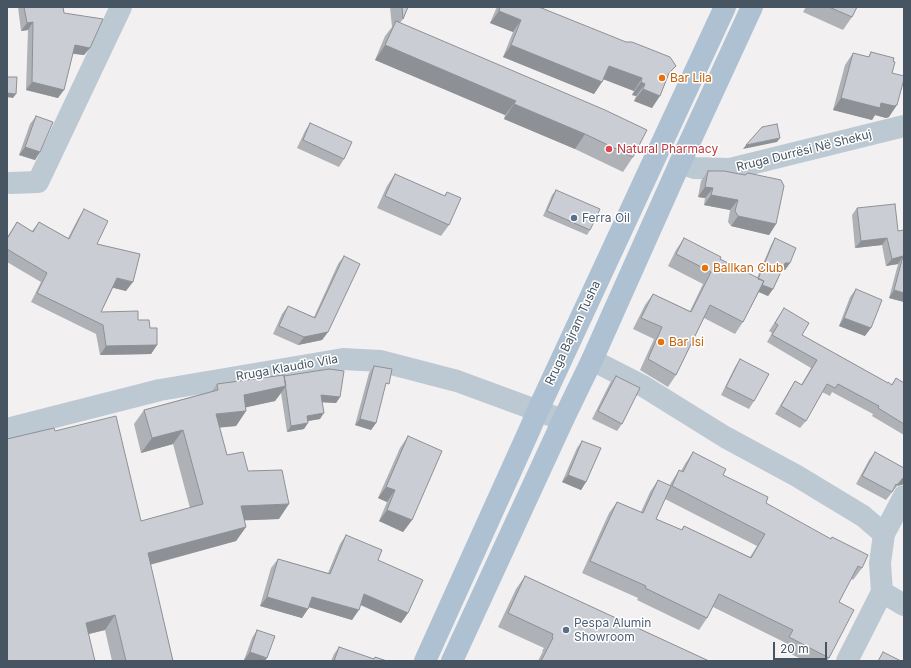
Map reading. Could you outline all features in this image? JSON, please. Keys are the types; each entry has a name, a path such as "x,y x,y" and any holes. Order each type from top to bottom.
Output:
{"main road":[{"name":"Rruga Bajram Tusha","path":"425,661 538,410 725,7"},
{"path":"452,661 592,360 752,7"}],"street":[{"path":"8,183 38,182 121,7"},
{"name":"Rruga Durrësi Në Shekuj","path":"680,163 694,168 730,169 904,126"},
{"name":"Rruga Klaudio Vila","path":"7,429 160,390 343,359 380,361 457,380 563,420"},
{"path":"592,360 643,386 725,436 797,476 863,516 884,534"},
{"path":"847,661 882,592 880,563 884,534 904,496"},
{"path":"882,592 904,605"}],"building":[{"path":"24,7 63,7 64,13 103,19 90,48 75,45 64,90 32,82 33,22 27,23"},
{"path":"402,7 408,7 403,19"},
{"path":"500,7 539,7 626,42 632,42 670,57 676,66 669,73 660,96 643,89 645,84 641,82 642,78 609,66 602,82 511,45 521,20 499,11"},
{"path":"829,7 857,7 852,17"},
{"path":"396,21 605,110 647,130 633,157 585,134 514,104 516,101 385,45"},
{"path":"871,52 894,58 893,61 895,62 892,73 904,76 897,105 894,106 881,103 880,108 841,98 853,53 869,57"},
{"path":"7,77 17,77 16,94 7,93"},
{"path":"36,116 53,122 40,152 25,147"},
{"path":"310,123 352,142 344,159 303,140"},
{"path":"777,124 780,138 746,145 762,127"},
{"path":"708,171 724,171 745,175 748,173 781,180 784,186 776,224 738,216 735,211 738,200 711,195 713,188 705,187"},
{"path":"395,174 445,196 447,192 461,198 449,225 385,196"},
{"path":"556,190 600,209 590,230 547,211"},
{"path":"895,204 898,231 904,230 904,293 894,290 903,256 892,259 887,238 861,241 857,208"},
{"path":"84,209 108,221 97,244 140,254 133,282 117,278 101,312 138,311 138,320 149,320 150,328 157,328 157,345 106,346 103,325 37,293 47,273 7,249 7,239 17,222 33,232 39,222 69,239"},
{"path":"684,238 721,257 720,259 764,281 743,322 710,305 676,375 648,359 662,327 641,318 653,294 691,312 711,272 676,254"},
{"path":"775,238 796,248 790,263 785,263 773,289 762,285 764,281 758,279"},
{"path":"344,256 360,264 328,332 304,337 279,326 288,306 315,318"},
{"path":"856,289 882,300 871,328 844,318"},
{"path":"784,308 809,323 802,335 892,385 896,378 904,383 904,424 878,408 879,406 838,384 835,388 827,384 806,421 781,406 795,381 802,385 817,360 772,335 778,325 775,323"},
{"path":"740,359 769,374 754,401 726,387"},
{"path":"374,366 392,369 389,384 386,383 376,423 360,419"},
{"path":"329,369 344,371 340,397 321,395 324,413 307,416 308,423 291,426 284,376"},
{"path":"284,375 286,386 244,395 246,411 216,414 227,455 243,452 248,471 282,470 289,504 241,506 246,527 148,553 173,661 126,661 115,615 86,623 95,661 7,661 7,439 54,428 55,431 116,416 141,521 203,504 183,430 152,438 144,410 218,390 217,384"},
{"path":"616,376 640,388 622,424 598,411"},
{"path":"408,436 442,451 412,520 387,510 395,490 386,487"},
{"path":"582,441 601,448 586,482 568,475"},
{"path":"693,452 726,469 723,475 768,497 766,503 831,539 832,537 868,555 862,568 858,566 839,602 854,610 829,658 789,637 793,630 719,594 707,618 645,588 646,586 590,561 617,502 643,513 658,480 671,486 656,519 682,530 684,526 751,558 765,534 672,486 679,470 683,472"},
{"path":"875,452 904,468 904,477 897,485 896,484 892,492 862,476"},
{"path":"346,535 382,550 378,560 423,580 408,613 364,594 359,610 312,597 308,609 267,597 278,559 330,574"},
{"path":"525,576 709,661 541,661 553,638 553,634 508,613"},
{"path":"257,630 275,636 267,658 250,652"},
{"path":"339,647 374,659 375,657 387,661 334,661"},
{"path":"883,652 901,661 878,661"}],"place":[{"name":"Bar Lila","path":"662,78"},
{"name":"Natural Pharmacy","path":"609,149"},
{"name":"Ferra Oil","path":"574,218"},
{"name":"Ballkan Club","path":"705,268"},
{"name":"Bar Isi","path":"661,342"},
{"name":"Pespa Alumin Showroom","path":"566,630"}]}
